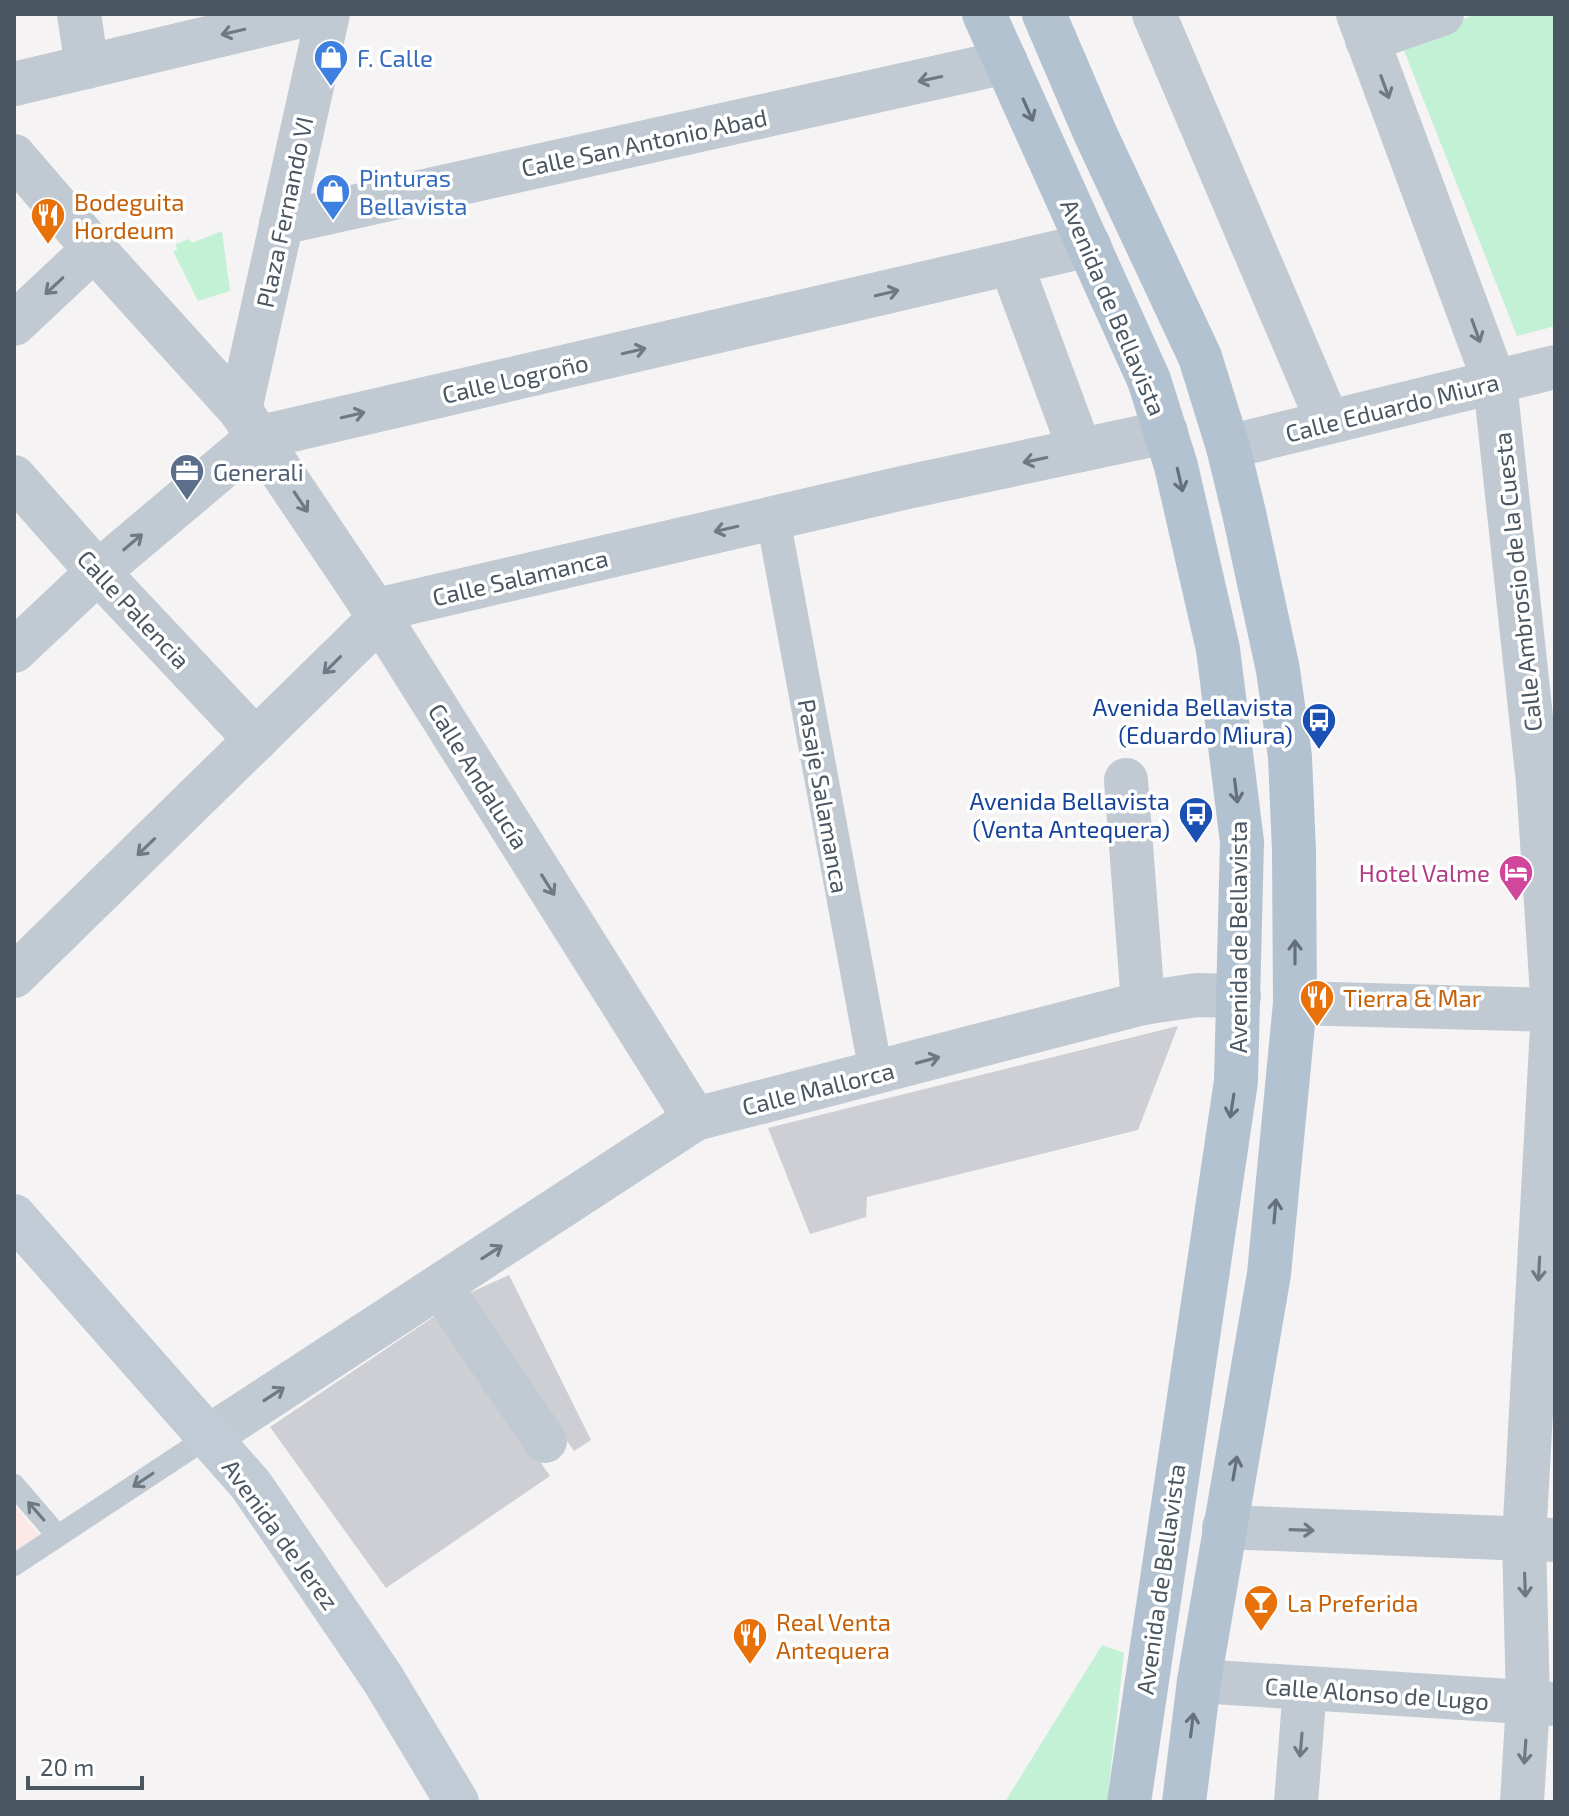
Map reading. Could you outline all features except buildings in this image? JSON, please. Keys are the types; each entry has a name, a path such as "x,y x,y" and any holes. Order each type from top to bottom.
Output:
{"main road":[{"name":"Avenida de Bellavista","path":"984,14 1149,380 1166,432 1218,649 1242,842 1236,1081 1129,1802"},
{"path":"1044,14 1095,133 1200,357 1228,447 1278,670 1290,757 1295,1003 1269,1274 1199,1681 1184,1802"},
{"name":"Avenida de Jerez","path":"14,1216 251,1485 383,1679 457,1802"}],"street":[{"path":"79,14 87,67"},
{"path":"14,84 309,14"},
{"name":"Plaza Fernando VI","path":"249,424 281,223 328,14"},
{"path":"1154,14 1328,422"},
{"path":"1362,27 1442,14"},
{"name":"Calle Ambrosio de la Cuesta","path":"1362,27 1495,383 1546,781 1554,1010 1540,1540 1542,1703 1522,1802"},
{"name":"Calle San Antonio Abad","path":"281,223 1006,62"},
{"path":"14,156 249,424"},
{"name":"Calle Logroño","path":"14,651 249,424 1089,245"},
{"path":"14,324 94,249"},
{"path":"1011,264 1080,450"},
{"name":"Calle Eduardo Miura","path":"1228,447 1555,367"},
{"name":"Calle Andalucía","path":"249,424 380,618 695,1119"},
{"name":"Calle Salamanca","path":"14,976 380,618 386,608 773,518 1166,432"},
{"name":"Calle Palencia","path":"14,477 98,572 256,740"},
{"name":"Pasaje Salamanca","path":"773,518 876,1073"},
{"path":"1126,780 1143,1003"},
{"name":"Calle Mallorca","path":"208,1437 695,1119 1143,1003 1197,995 1239,996"},
{"path":"1295,1003 1554,1010"},
{"path":"440,1286 545,1441"},
{"path":"1224,1527 1540,1540"},
{"name":"Calle Alonso de Lugo","path":"1199,1681 1542,1703"},
{"path":"1296,1802 1305,1688"}],"lane":[{"path":"14,1565 208,1437"},
{"path":"14,1485 58,1536"}],"shaded area":[{"path":"14,1505 39,1535 14,1551"}],"green space":[{"path":"1476,14 1555,14 1555,326 1517,336 1401,43"},
{"path":"222,231 230,291 198,301 173,251 177,250 176,244 189,239 192,243"},
{"path":"1102,1645 1124,1653 1107,1802 1005,1802"}],"place":[{"name":"F. Calle","path":"331,88"},
{"name":"Pinturas Bellavista","path":"333,222"},
{"name":"Bodeguita Hordeum","path":"48,246"},
{"name":"Generali","path":"187,502"},
{"name":"Avenida Bellavista (Eduardo Miura)","path":"1319,751"},
{"name":"Avenida Bellavista (Venta Antequera)","path":"1196,845"},
{"name":"Hotel Valme","path":"1516,903"},
{"name":"Tierra & Mar","path":"1317,1028"},
{"name":"La Preferida","path":"1261,1633"},
{"name":"Real Venta Antequera","path":"750,1666"}]}
